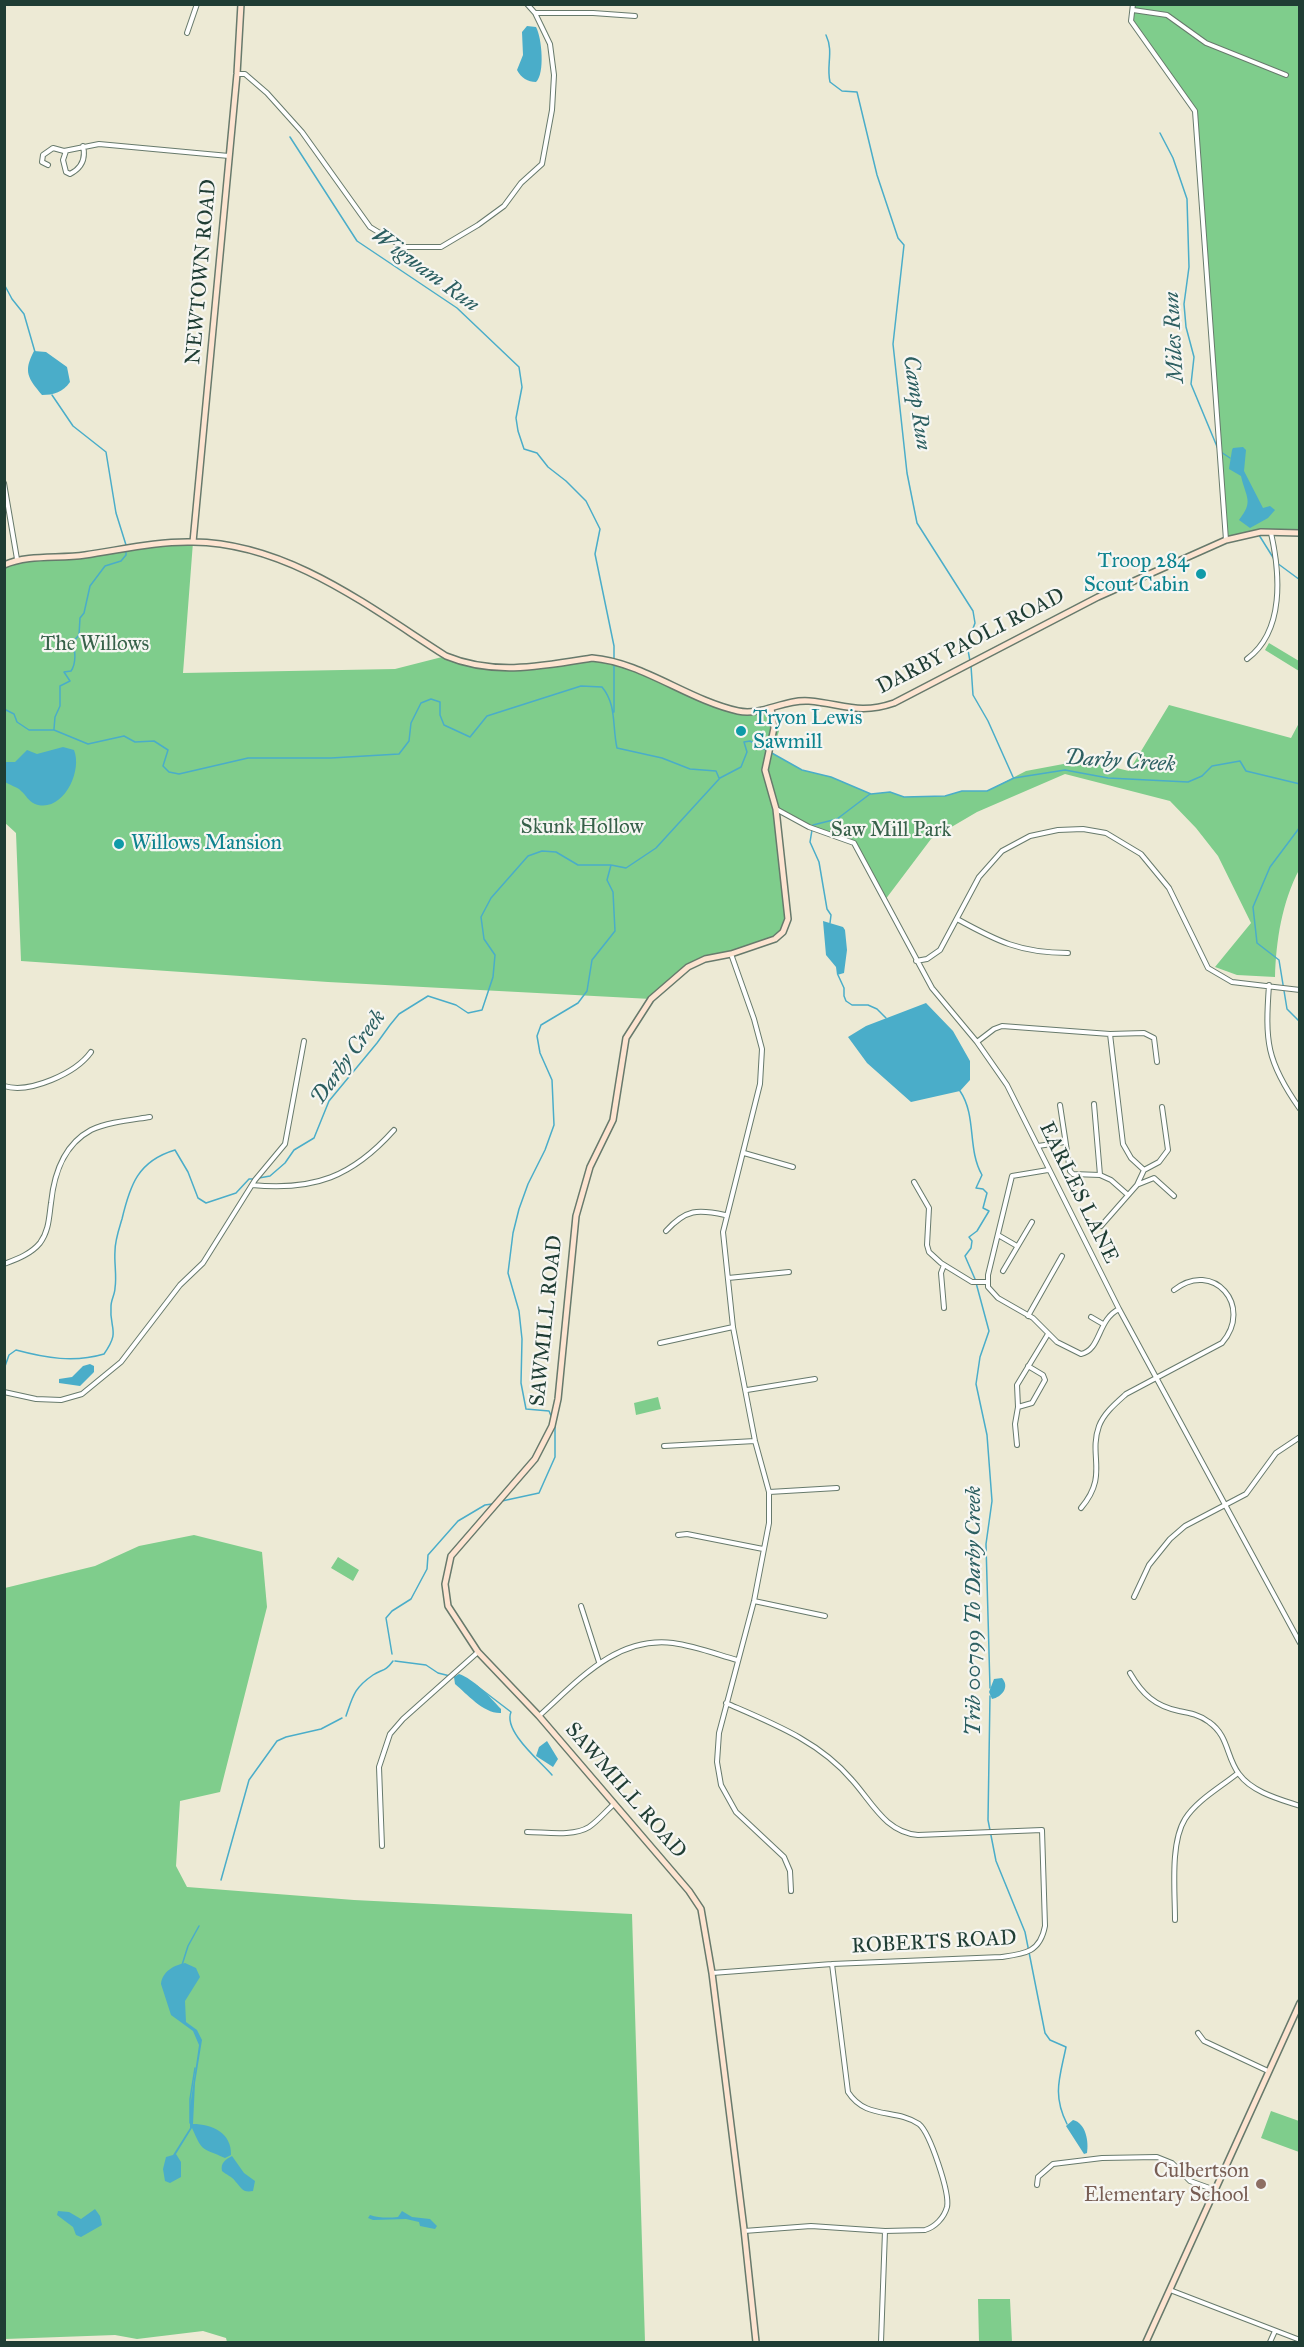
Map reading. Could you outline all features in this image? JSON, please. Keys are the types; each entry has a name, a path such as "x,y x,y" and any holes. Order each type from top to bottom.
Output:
{"street":[{"path":"187,33 196,4"},
{"name":"NEWTOWN ROAD","path":"193,542 237,74 241,4"},
{"path":"237,74 245,74 267,93 302,132 370,227 403,247 441,247 504,206 521,183 542,164 552,110 554,75 550,44 535,13 527,4"},
{"path":"1226,540 1195,111 1131,21 1133,7 1167,15 1206,43 1286,75"},
{"path":"535,13 635,16"},
{"path":"48,165 42,162 43,155 53,148 66,151 99,144 229,156"},
{"path":"66,151 64,167 70,174 78,170 84,160 83,146"},
{"path":"4,483 17,559"},
{"name":"DARBY PAOLI ROAD","path":"4,565 17,559 83,555 132,547 193,542 252,549 324,579 446,656 464,663 486,667 529,668 592,658 602,659 621,663 687,693 737,711 747,712 771,708 800,700 863,710 894,703 1098,597 1226,540 1249,533 1299,533"},
{"path":"1247,659 1254,654 1272,624 1276,611 1278,594 1275,550 1271,533"},
{"name":"SAWMILL ROAD","path":"756,2343 712,1973 698,1903 539,1716 478,1652 448,1605 445,1584 451,1556 535,1459 552,1426 558,1399 576,1216 590,1167 614,1120 626,1038 651,999 688,967 705,959 731,954 775,939 783,932 788,920 776,809 765,770 773,736 774,723 771,708"},
{"name":"EARLES LANE","path":"776,809 809,827 854,843 932,988 977,1041 1007,1085 1119,1309 1299,1643"},
{"path":"916,961 936,954 945,944 979,877 1002,851 1030,836 1058,830 1083,829 1107,833 1141,854 1169,888 1208,968 1232,982 1299,990"},
{"path":"957,919 1003,944 1019,949 1068,953"},
{"path":"731,954 762,1049 760,1084 744,1153 725,1215 723,1232 733,1327 747,1390 755,1441 769,1492 769,1524 754,1601 726,1703 717,1753 721,1785 736,1812 784,1857 790,1872 790,1891"},
{"path":"1269,985 1266,1030 1270,1054 1299,1109"},
{"path":"977,1041 1002,1026 1110,1034 1144,1033 1152,1035 1157,1062"},
{"path":"1110,1034 1123,1144 1131,1158 1144,1170"},
{"path":"4,1392 36,1399 61,1400 82,1394 121,1362 180,1285 203,1263 253,1182 285,1144 304,1041"},
{"path":"4,1086 21,1089 40,1085 81,1063 91,1052"},
{"path":"1094,1104 1100,1174"},
{"path":"1060,1105 1068,1167 1072,1174 1100,1174 1111,1180 1128,1195"},
{"path":"1101,1226 1137,1185 1144,1170 1159,1162 1168,1150 1162,1107"},
{"path":"4,1264 20,1258 40,1242 48,1224 57,1171 77,1140 94,1129 150,1117"},
{"path":"253,1182 290,1187 309,1185 354,1167 373,1153 394,1130"},
{"path":"1038,1146 1065,1142"},
{"path":"744,1153 793,1167"},
{"path":"1049,1170 1012,1176 987,1282 990,1289 998,1298 1028,1316 1057,1342 1084,1354 1094,1345 1109,1314 1119,1309"},
{"path":"1137,1185 1154,1178 1174,1196"},
{"path":"915,1182 929,1208 928,1249 932,1256 972,1282 987,1282"},
{"path":"666,1231 682,1216 691,1212 704,1210 725,1215"},
{"path":"1003,1271 1032,1221"},
{"path":"998,1235 1017,1246"},
{"path":"1028,1316 1062,1256"},
{"path":"944,1265 941,1273 944,1308"},
{"path":"728,1278 789,1272"},
{"path":"1081,1508 1089,1499 1096,1483 1098,1428 1105,1416 1126,1394 1222,1343 1230,1332 1234,1316 1233,1305 1227,1294 1213,1282 1194,1279 1182,1283 1174,1290"},
{"path":"1091,1317 1103,1324"},
{"path":"660,1343 733,1327"},
{"path":"1017,1445 1015,1424 1017,1385 1048,1334"},
{"path":"1017,1407 1032,1403 1045,1380 1043,1375 1028,1366"},
{"path":"747,1390 815,1379"},
{"path":"1134,1597 1149,1564 1170,1539 1185,1526 1246,1494 1276,1453 1299,1437"},
{"path":"664,1446 755,1441"},
{"path":"769,1492 837,1488"},
{"path":"678,1535 687,1534 763,1549"},
{"path":"754,1601 825,1616"},
{"path":"581,1606 599,1662"},
{"path":"539,1716 599,1662 629,1647 656,1642 676,1644 737,1660"},
{"path":"382,1846 379,1767 390,1734 403,1719 478,1652"},
{"path":"1130,1673 1139,1688 1151,1700 1163,1707 1195,1714 1210,1722 1225,1739 1238,1773 1261,1791 1299,1806"},
{"name":"ROBERTS ROAD","path":"712,1973 1024,1954 1037,1946 1043,1936 1045,1926 1042,1830 918,1834 903,1832 882,1818 853,1780 809,1742 726,1703"},
{"path":"1174,1920 1179,1830 1186,1817 1197,1805 1238,1773"},
{"path":"527,1832 571,1832 589,1827 614,1804"},
{"path":"744,2231 811,2226 920,2231 931,2228 940,2220 945,2211 947,2193 924,2129 914,2121 865,2108 858,2104 848,2092 832,1964"},
{"path":"1146,2343 1299,2003"},
{"path":"1198,2033 1204,2041 1268,2071"},
{"path":"1037,2185 1038,2178 1053,2164 1102,2158 1157,2157 1173,2163 1190,2181 1215,2190"},
{"path":"881,2343 885,2231"},
{"path":"1170,2290 1299,2340"},
{"path":"1270,2343 1275,2331"}],"green space":[{"path":"1133,5 1299,5 1299,533 1271,533 1226,540 1195,111 1131,21"},
{"name":"Skunk Hollow","path":"193,542 183,673 395,669 446,656 464,663 529,668 592,658 621,663 737,711 771,708 779,731 772,753 802,770 831,777 871,794 890,792 904,797 945,796 962,791 987,791 1026,771 1074,762 1104,765 1129,771 1169,705 1291,738 1299,723 1299,870 1288,895 1281,922 1275,977 1237,975 1215,967 1251,923 1218,856 1196,828 1170,801 1065,774 977,812 931,839 885,900 854,843 824,833 777,809 788,919 775,939 705,959 688,967 651,999 328,982 21,961 16,833 4,822 4,565 17,559 83,555"},
{"path":"1269,643 1299,661 1299,671 1265,650"},
{"path":"658,1397 661,1409 636,1415 634,1403"},
{"path":"194,1535 262,1552 267,1607 220,1792 180,1801 176,1866 187,1887 354,1900 632,1914 645,2342 227,2342 226,2338 203,2331 137,2339 115,2335 5,2339 5,1588 95,1566 139,1546"},
{"path":"338,1557 359,1570 353,1581 331,1568"},
{"path":"1271,2111 1299,2121 1299,2152 1261,2138"},
{"path":"978,2299 1010,2299 1012,2342 979,2342"}],"water":[{"path":"527,26 536,27 540,39 542,64 536,82 525,79 517,70 523,55 522,32"},
{"path":"34,351 46,352 67,367 70,382 61,391 42,395 33,384 28,370"},
{"path":"1243,447 1246,450 1244,471 1263,508 1270,506 1275,510 1268,518 1250,528 1239,520 1248,504 1241,476 1229,469 1233,448"},
{"path":"63,747 74,750 76,769 68,789 54,803 35,804 20,790 5,782 5,762 15,762 27,750 37,754"},
{"path":"823,921 843,927 845,930 847,950 844,973 837,975 836,967 826,955"},
{"path":"926,1003 953,1031 970,1061 970,1080 960,1091 911,1102 867,1063 848,1037 866,1026"},
{"path":"90,1364 94,1366 94,1372 80,1386 59,1383 59,1379 72,1377 83,1366"},
{"path":"459,1674 482,1689 501,1709 501,1713 488,1710 470,1698 455,1684 454,1677"},
{"path":"1002,1678 1005,1685 1004,1691 992,1699 989,1692 994,1679"},
{"path":"547,1741 558,1759 553,1767 536,1756 539,1747"},
{"path":"185,1963 196,1968 200,1977 185,2001 186,2022 197,2030 202,2040 195,2083 193,2124 200,2124 219,2131 228,2141 231,2155 225,2158 204,2148 198,2142 192,2128 176,2154 181,2162 181,2177 170,2183 165,2181 163,2169 166,2157 173,2155 190,2128 190,2107 199,2045 193,2031 171,2015 161,1984 169,1970"},
{"path":"1073,2120 1084,2129 1087,2153 1084,2154 1066,2126"},
{"path":"232,2156 244,2173 255,2181 253,2191 244,2191 222,2171 223,2164"},
{"path":"95,2209 102,2225 81,2237 76,2235 73,2227 57,2215 58,2211 69,2212 81,2219"},
{"path":"402,2211 412,2217 430,2219 437,2226 435,2229 420,2226 419,2222 406,2219 373,2220 368,2218 370,2215 384,2218 398,2217"}],"waterway":[{"name":"Camp Run","path":"826,35 829,47 830,82 842,91 857,92 877,175 898,238 904,245 893,344 907,473 917,523 973,611 975,623 967,645 970,661"},
{"name":"Miles Run","path":"1160,133 1173,158 1187,199 1189,267 1184,304 1186,327 1194,357 1191,384 1218,449"},
{"name":"Wigwam Run","path":"290,137 357,241 457,308 519,367 522,387 516,418 524,449 537,453 548,467 586,501 600,529 595,554 614,646 614,712"},
{"path":"4,284 24,314 35,352"},
{"path":"52,395 73,426 106,452 116,513 126,545"},
{"name":"Miles Run","path":"1221,452 1230,458"},
{"name":"Miles Run","path":"1259,535 1274,559"},
{"path":"54,729 55,717 60,706 60,686 70,681 64,672 71,671 74,665 75,653 72,643 79,635 80,618 84,613 90,586 105,566 121,561 126,555 126,550"},
{"name":"Miles Run","path":"1277,563 1300,580"},
{"name":"Camp Run","path":"971,666 973,695 988,721 1013,777"},
{"path":"4,709 14,714 17,722 29,730 54,730 88,744 124,736 135,742 154,741 168,750 163,766 169,772 179,774 248,758 331,758 399,754 409,741 411,723 421,703 431,699 440,702 440,715 444,725 470,737 487,716 581,686 602,687 612,708 617,748 662,758 690,769 716,771 719,778"},
{"name":"Darby Creek","path":"259,1178 270,1176 285,1163 294,1150 314,1138 329,1101 399,1014 428,996 456,1005 468,1013 482,1010 493,977 495,955 484,939 481,917 491,898 528,856 542,851 556,852 578,865 611,865 626,868 656,848 720,778 741,767 747,752 744,742 750,741 766,750"},
{"name":"Darby Creek","path":"770,752 802,770 831,777 871,794 890,792 904,797 945,796 962,791 987,791 1014,778 1065,770 1108,778 1188,782 1202,776 1212,766 1240,761 1246,771 1300,784"},
{"name":"Trib 00799 To Darby Creek","path":"813,825 837,819 870,794"},
{"path":"1300,827 1270,867 1253,907 1257,943 1279,960 1287,1009 1300,1022"},
{"name":"Trib 00799 To Darby Creek","path":"812,830 810,842 819,862 827,909 831,915 830,923"},
{"path":"552,1418 549,1411 526,1409 521,1383 522,1339 519,1311 508,1273 513,1233 519,1209 554,1125 552,1080 540,1053 537,1036 541,1025 578,1003 587,991 592,960 615,931 613,892 607,880 611,865"},
{"name":"Trib 00799 To Darby Creek","path":"838,975 844,988 846,1001 852,1005 868,1005 877,1009 886,1018"},
{"name":"Trib 00799 To Darby Creek","path":"960,1091 968,1111 977,1165 982,1175 976,1188 983,1189 987,1193 983,1208 989,1211 977,1231 969,1237 972,1241 971,1248 965,1256 975,1279 989,1331 980,1357 976,1384 987,1435 992,1501 986,1544 990,1688"},
{"name":"Darby Creek","path":"4,1369 9,1355 16,1350 71,1359 104,1354 113,1335 111,1306 116,1283 117,1235 128,1195 138,1176 152,1161 175,1150 188,1172 198,1198 206,1203 236,1193 249,1179 255,1179"},
{"path":"502,1501 539,1493 555,1457 555,1425"},
{"path":"392,1654 386,1618 392,1611 411,1599 427,1569 428,1555 458,1521 485,1505 492,1504"},
{"path":"346,1716 358,1688 376,1673 386,1669 393,1661"},
{"path":"395,1661 426,1665 438,1673 450,1676"},
{"path":"477,1686 511,1712 510,1720 517,1737 552,1775"},
{"name":"Trib 00799 To Darby Creek","path":"990,1696 988,1820 996,1861 1025,1932 1045,2033 1050,2040 1066,2047 1059,2094 1062,2113 1067,2124"},
{"path":"221,1880 249,1780 277,1741 321,1729 342,1718"},
{"path":"182,1965 188,1946 199,1926"},
{"path":"190,2123 190,2099 195,2068"}],"place":[{"name":"Troop 284 Scout Cabin","path":"1201,574"},
{"name":"Tryon Lewis Sawmill","path":"741,731"},
{"name":"Willows Mansion","path":"119,844"},
{"name":"Culbertson Elementary School","path":"1261,2184"}],"park label":[{"name":"The Willows","path":"95,645"},
{"name":"Saw Mill Park","path":"891,831"}]}
